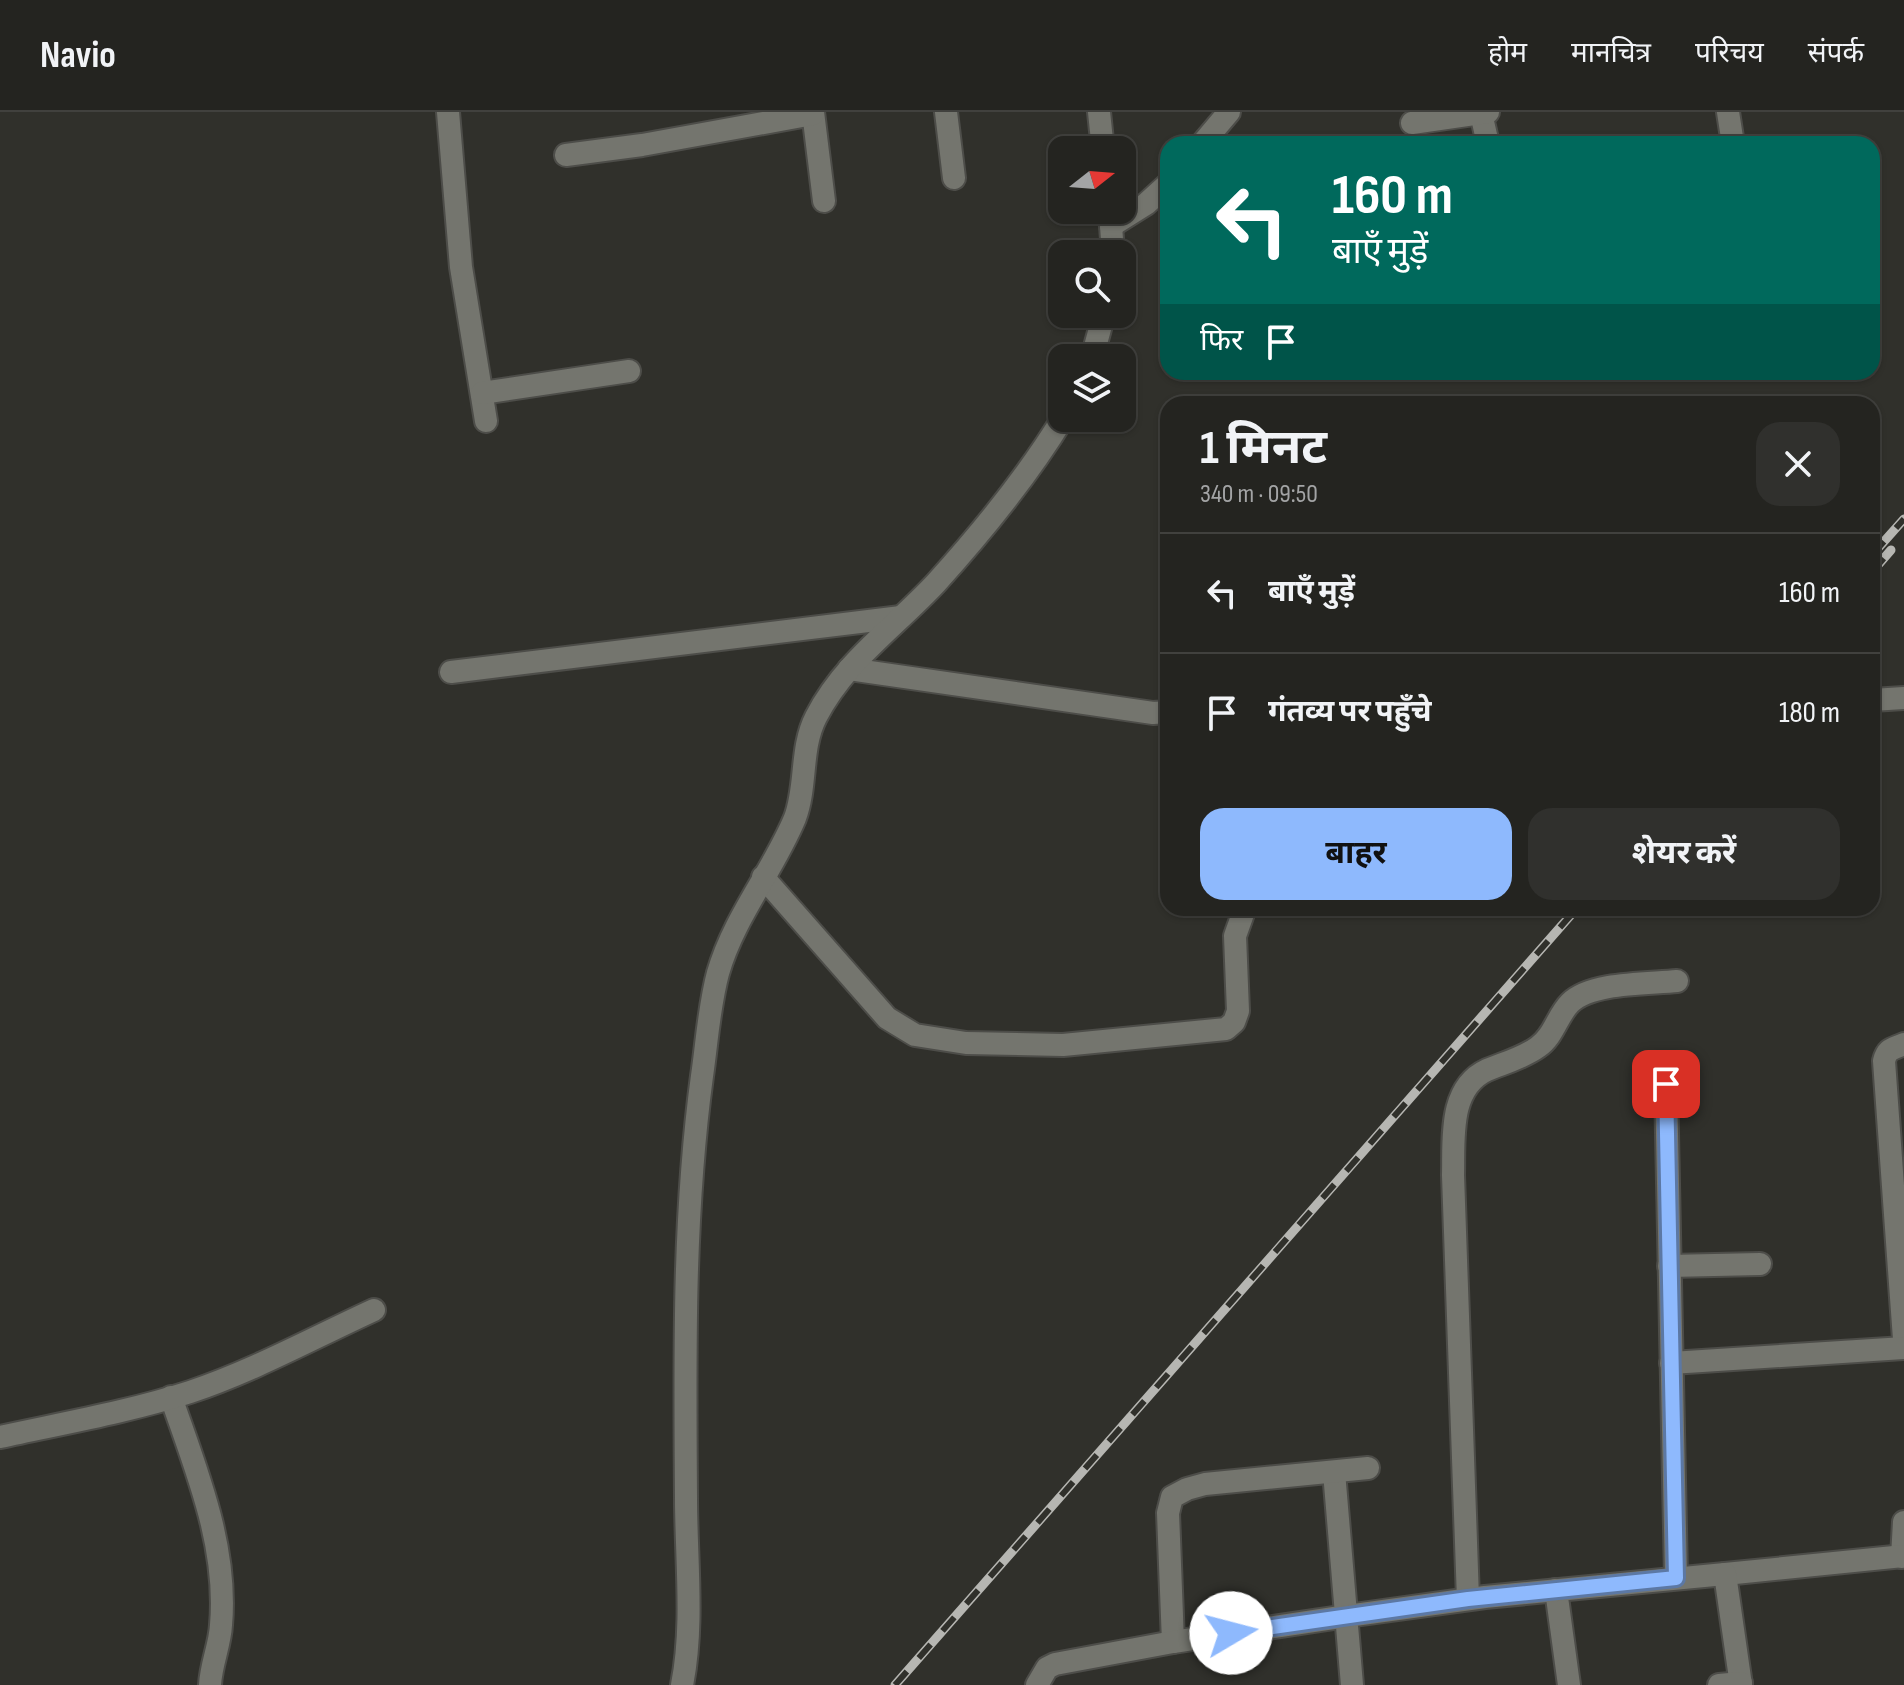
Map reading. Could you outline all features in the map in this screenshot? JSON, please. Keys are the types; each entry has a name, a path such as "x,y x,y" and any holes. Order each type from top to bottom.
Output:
{"street":[{"path":"448,112 461,267 486,421"},
{"path":"946,112 954,178"},
{"path":"1099,112 1102,136"},
{"path":"1209,136 1229,112"},
{"path":"1412,123 1488,112"},
{"path":"1728,112 1732,136"},
{"path":"566,155 642,145 813,113 824,201"},
{"path":"1481,113 1486,136"},
{"path":"1136,208 1146,204 1160,191"},
{"path":"482,393 629,371"},
{"path":"682,1685 688,1624 685,1304 694,1134 717,974 728,945 787,836 797,811 808,736 817,715 849,669 934,584 990,519 1054,432"},
{"path":"451,672 901,617"},
{"path":"849,669 1160,713"},
{"path":"1880,700 1904,698"},
{"path":"763,877 887,1018 915,1035 966,1043 1063,1045 1226,1029 1234,1022 1238,1011 1235,936 1242,916"},
{"path":"1468,1599 1453,1175 1457,1108 1470,1083 1483,1072 1530,1053 1542,1044 1578,995 1595,990 1677,981"},
{"path":"1904,1044 1886,1052 1884,1061 1896,1102 1904,1339"},
{"path":"1666,1084 1676,1578"},
{"path":"1669,1266 1760,1264"},
{"path":"0,1437 130,1410 171,1397 258,1364 374,1310"},
{"path":"1671,1363 1904,1348"},
{"path":"171,1397 206,1499 215,1540 221,1626 210,1685"},
{"path":"1173,1642 1168,1513 1172,1497 1205,1484 1368,1468"},
{"path":"1334,1472 1352,1685"},
{"path":"1037,1685 1047,1668 1055,1664 1173,1642 1347,1616 1468,1599 1903,1556 1904,1522"},
{"path":"1725,1574 1733,1684"},
{"path":"1556,1590 1569,1685"}],"railway":[{"path":"1880,546 1904,519"},
{"path":"1880,563 1891,550"},
{"path":"895,1685 1570,916"}],"route":[{"path":"1231,1633 1468,1599 1676,1578 1666,1084"}]}
